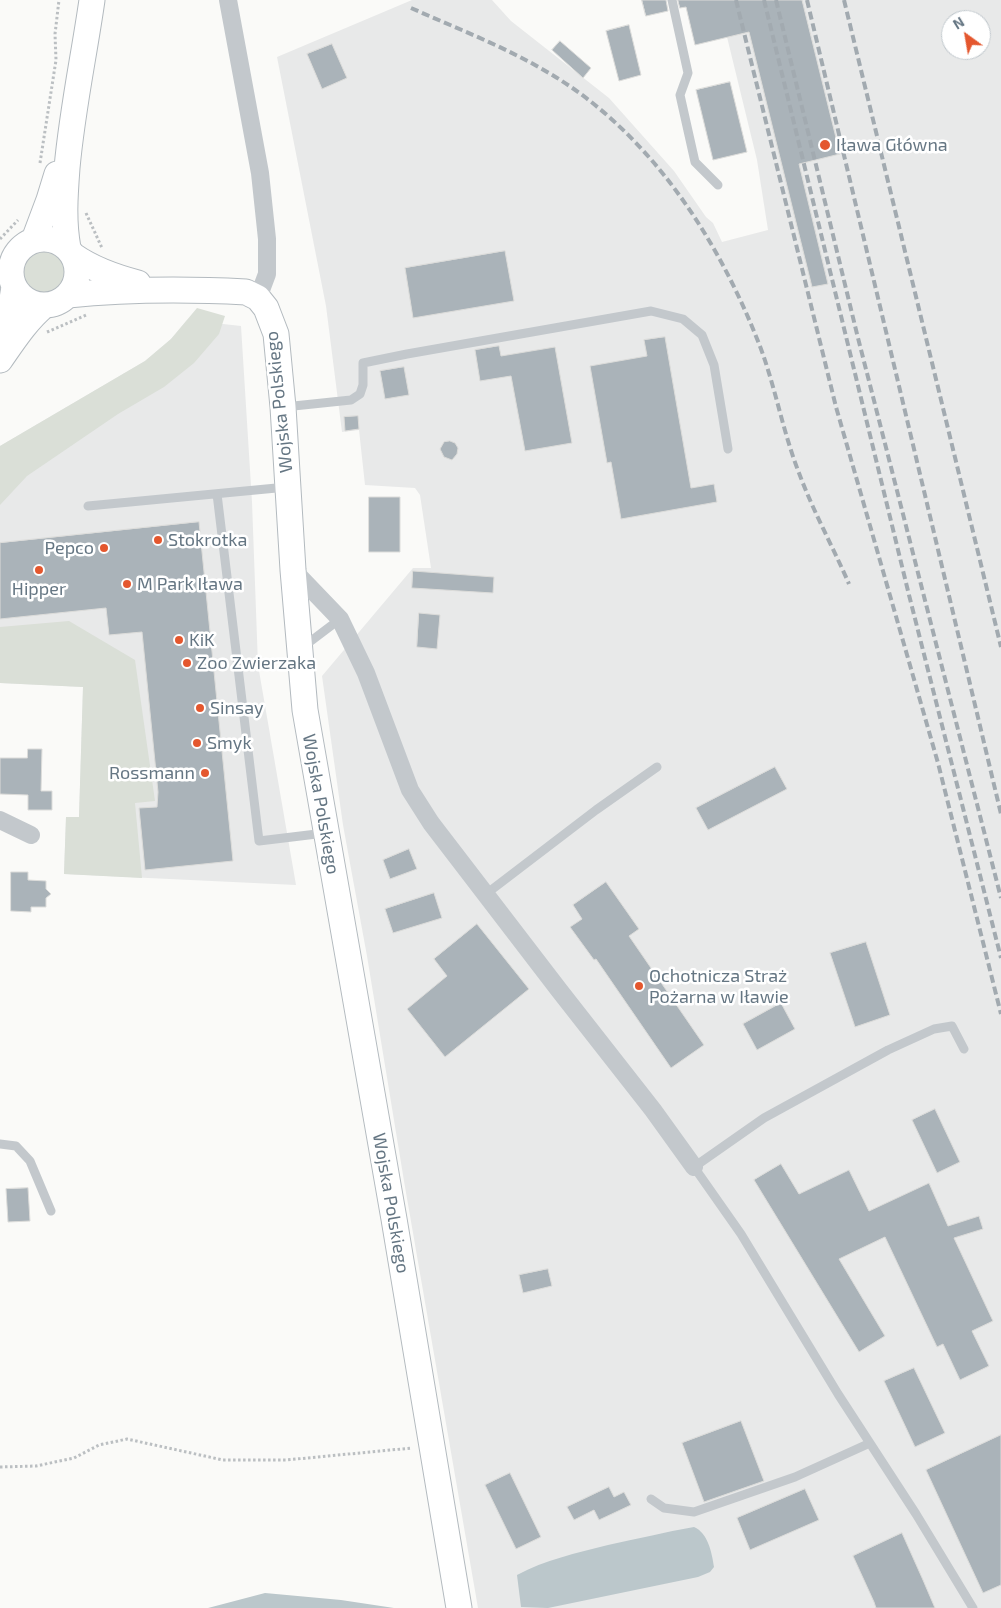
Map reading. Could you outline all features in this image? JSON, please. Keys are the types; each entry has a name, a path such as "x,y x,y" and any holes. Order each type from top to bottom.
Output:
{"street":[{"path":"92,0 71,127 64,203 65,233 71,252 77,266 77,277 74,287 68,295 61,301 45,305 36,305 27,301 14,287 11,278 13,259 25,244 43,238 52,239 71,252 89,267 111,276 160,289"},
{"path":"68,295 160,289 246,292 258,298 267,274 267,239 260,173 228,0"},
{"path":"34,240 49,200 71,127"},
{"path":"0,360 9,331 14,287"},
{"name":"Wojska Polskiego","path":"258,298 266,308 276,334 283,407 304,710 459,1608"},
{"path":"9,331 31,317 45,305"},
{"path":"293,570 340,619 366,673 410,790 431,823 654,1110 694,1168"},
{"path":"0,820 31,835"}],"lane":[{"path":"672,0 688,73 680,95 695,162 718,185"},
{"path":"283,407 351,400 360,394 364,385 363,363 651,311 683,319 702,335 714,365 728,449"},
{"path":"88,506 288,487"},
{"path":"217,494 259,841 326,833"},
{"path":"299,650 340,619"},
{"path":"486,894 596,810 657,767"},
{"path":"964,1049 952,1026 934,1029 888,1050 764,1118 694,1168 741,1234 973,1608"},
{"path":"0,1144 16,1146 30,1161 51,1211"},
{"path":"651,1499 664,1508 694,1512 795,1477 870,1443"}],"path":[{"path":"39,166 56,60 55,34 59,0"},
{"path":"83,206 111,267 111,276"},
{"path":"0,239 23,215"},
{"path":"9,331 31,338 57,329 88,314"},
{"path":"0,1467 36,1466 65,1460 74,1458 99,1445 127,1439 223,1460 286,1460 432,1446"}],"shaded area":[{"path":"412,0 492,0 511,21 609,98 674,171 706,217 713,223 722,242 768,230 757,160 718,0 1001,0 1001,1608 478,1608 343,825 322,676 413,568 431,568 420,495 415,488 365,485 359,430 342,432 326,306 277,57"},
{"path":"48,250 60,256 65,263 65,281 60,288 53,293 40,294 28,288 23,281 22,268 28,256 35,251"},
{"path":"197,308 225,316 219,334 194,363 164,387 118,414 27,476 0,505 0,446 145,361 171,339"},
{"name":"M Park Iława","path":"187,320 241,326 252,502 258,665 296,885 64,874 66,817 79,817 83,687 0,683 0,446 145,361 171,339"},
{"path":"69,621 135,660 155,801 135,803 142,878 64,874 66,817 79,817 83,687 0,683 0,627"},
{"path":"694,1527 703,1534 708,1544 714,1567 710,1572 698,1577 548,1608 521,1607 517,1575 550,1561 584,1551"},
{"path":"265,1593 341,1600 394,1608 208,1608"}],"building":[{"path":"642,0 666,0 668,11 646,16"},
{"path":"678,0 802,0 840,154 799,164 828,284 812,287 749,32 695,45 686,7 680,8"},
{"path":"629,25 641,75 619,81 606,31"},
{"path":"560,41 591,68 583,78 552,50"},
{"path":"332,44 347,78 322,89 307,54"},
{"path":"730,82 747,152 713,160 696,90"},
{"path":"505,251 514,301 413,318 405,268"},
{"path":"665,337 691,488 714,484 717,502 621,519 611,462 607,463 590,366 647,356 644,340"},
{"path":"499,346 501,356 555,347 572,443 525,451 511,376 480,381 475,350"},
{"path":"404,367 409,395 385,399 380,371"},
{"path":"358,416 359,429 345,431 344,417"},
{"path":"450,441 455,443 458,448 457,454 452,460 444,457 440,449 444,442"},
{"path":"369,497 400,497 400,552 369,552"},
{"path":"199,522 233,861 145,870 139,808 157,807 158,792 142,632 109,635 106,608 0,619 0,543"},
{"path":"413,571 494,577 493,593 412,588"},
{"path":"419,613 440,615 437,649 417,647"},
{"path":"28,749 42,749 41,791 52,791 52,810 28,810 28,795 0,794 0,758 27,758"},
{"path":"775,767 787,789 708,830 696,808"},
{"path":"409,849 417,869 390,879 383,860"},
{"path":"11,872 28,872 28,880 46,881 46,889 51,894 46,898 46,907 31,907 31,912 11,911"},
{"path":"606,882 639,929 629,936 704,1045 671,1068 596,959 594,960 570,927 582,919 573,905"},
{"path":"434,893 442,918 393,933 385,909"},
{"path":"477,924 529,989 445,1057 407,1009 447,976 434,959"},
{"path":"866,942 890,1015 855,1027 830,953"},
{"path":"781,1003 795,1029 757,1050 743,1024"},
{"path":"935,1109 960,1162 937,1173 912,1120"},
{"path":"781,1164 799,1194 849,1170 869,1211 929,1183 948,1226 979,1216 983,1229 954,1238 993,1321 972,1331 989,1366 960,1380 943,1344 937,1347 885,1237 839,1259 885,1336 859,1352 754,1180"},
{"path":"28,1188 30,1221 8,1222 6,1189"},
{"path":"548,1269 552,1286 523,1293 519,1275"},
{"path":"914,1368 945,1433 915,1447 884,1381"},
{"path":"741,1421 764,1481 704,1502 682,1443"},
{"path":"1001,1435 1001,1585 983,1593 926,1470"},
{"path":"510,1473 541,1537 516,1549 485,1485"},
{"path":"609,1487 614,1497 624,1492 631,1505 599,1520 594,1510 574,1520 567,1507"},
{"path":"805,1489 819,1520 750,1550 737,1518"},
{"path":"902,1533 935,1608 876,1608 853,1556"}],"railway":[{"path":"736,0 836,407 938,763 1001,1014"},
{"path":"764,0 909,595 1001,958"},
{"path":"776,0 857,334 1001,898"},
{"path":"807,0 1001,814"},
{"path":"844,0 1001,647"},
{"path":"411,8 504,49 570,86 619,126 670,182 712,246 747,314 766,364 788,442 799,473 849,584"}],"place":[{"name":"Iława Główna","path":"825,145"},
{"name":"Stokrotka","path":"158,540"},
{"name":"Pepco","path":"104,548"},
{"name":"Hipper","path":"39,570"},
{"name":"M Park Iława","path":"127,584"},
{"name":"KiK","path":"179,640"},
{"name":"Zoo Zwierzaka","path":"187,663"},
{"name":"Sinsay","path":"200,708"},
{"name":"Smyk","path":"197,743"},
{"name":"Rossmann","path":"205,773"},
{"name":"Ochotnicza Straż Pożarna w Iławie","path":"639,986"}]}
